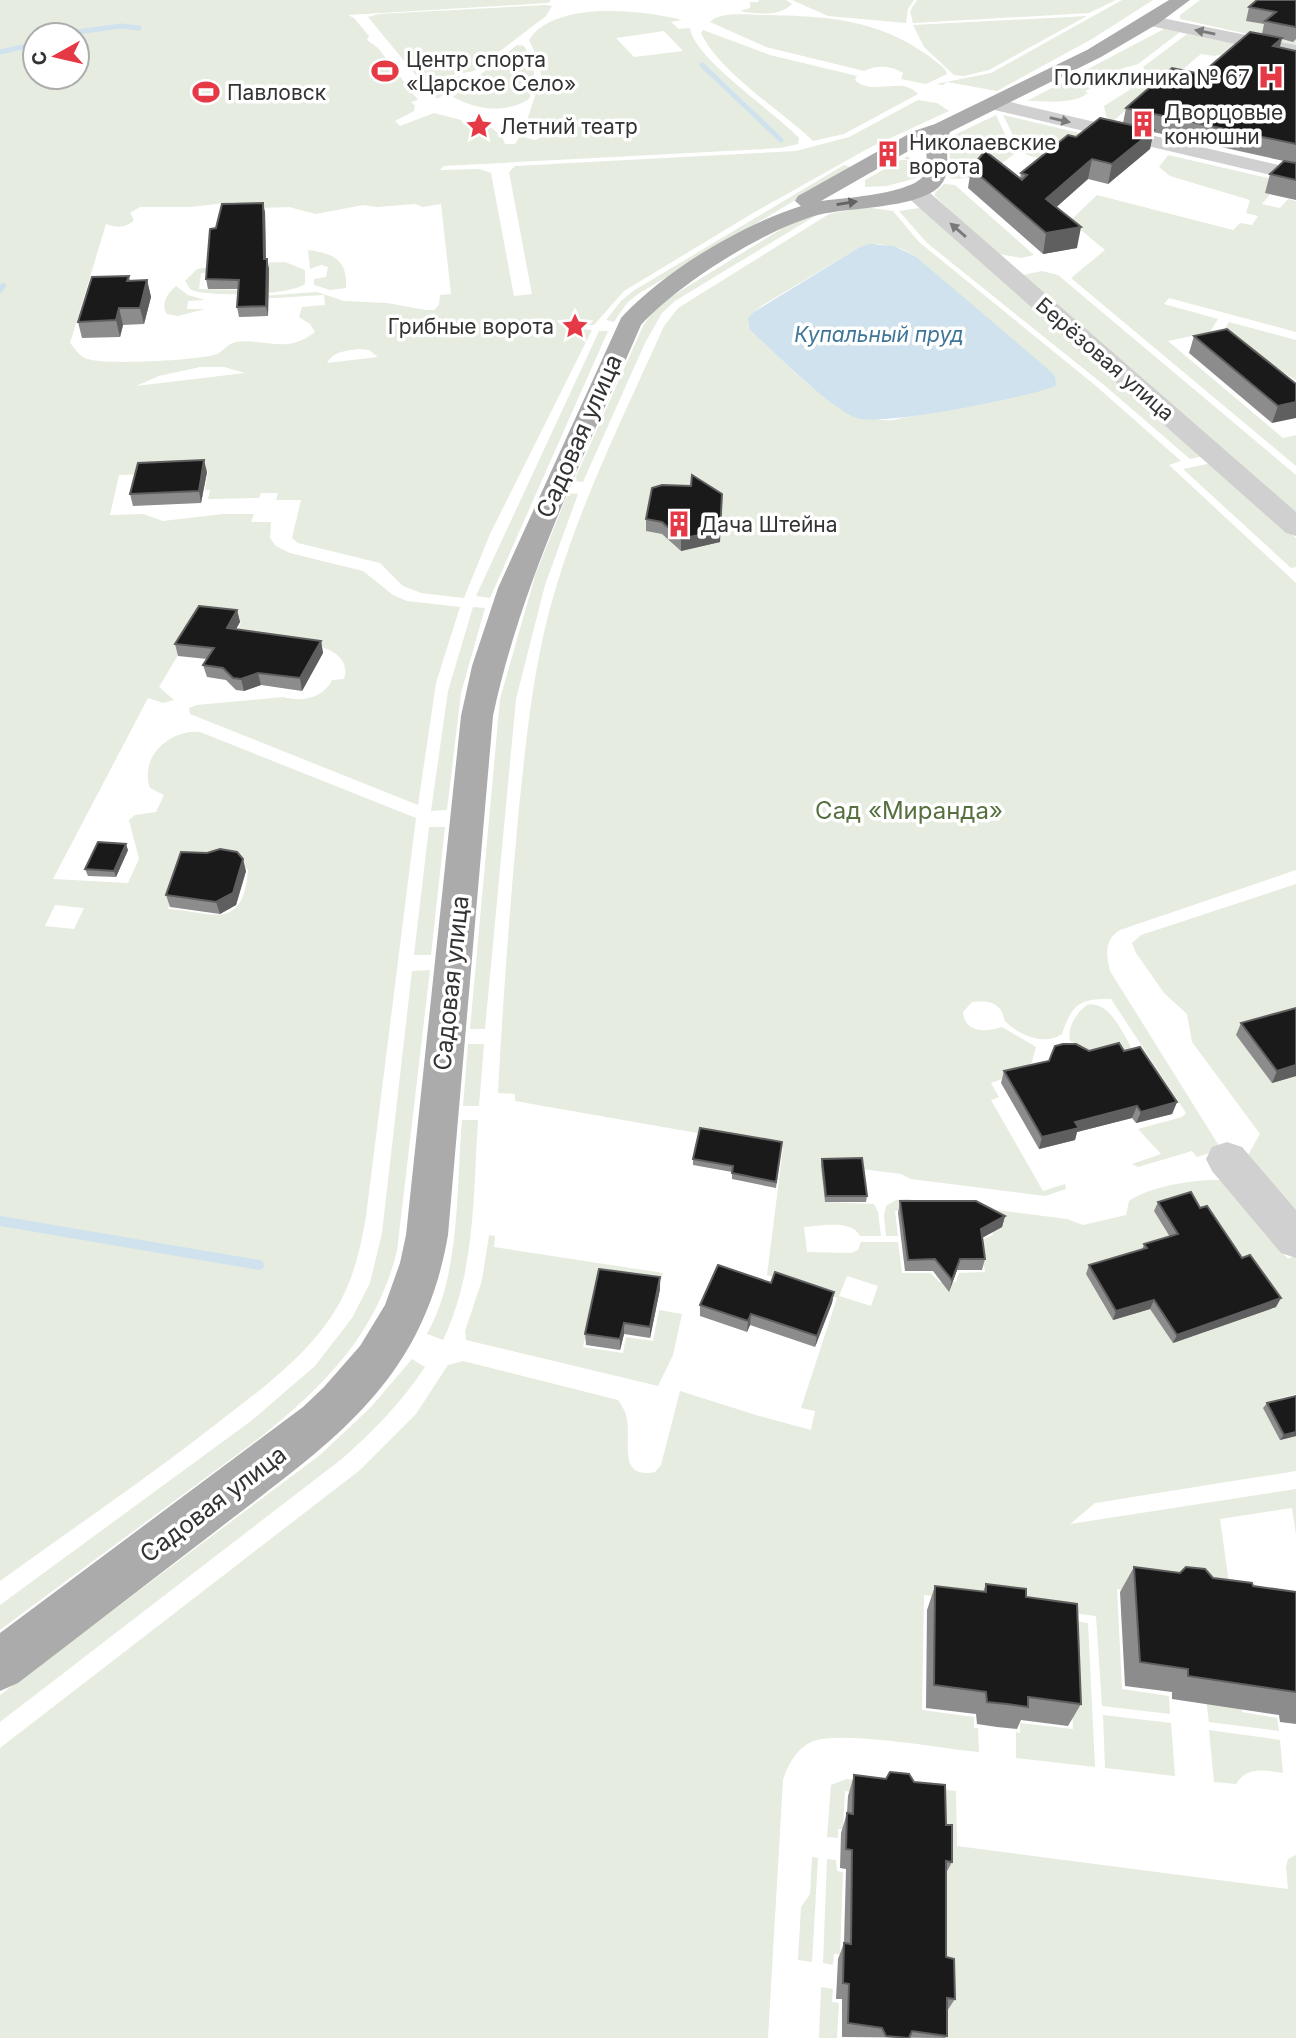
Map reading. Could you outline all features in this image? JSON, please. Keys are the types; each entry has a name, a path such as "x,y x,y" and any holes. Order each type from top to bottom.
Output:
{"main road":[{"name":"Садовая улица","path":"0,1665 320,1422 350,1394 374,1366 392,1337 417,1285 425,1255 477,716 488,666 513,588 634,316 662,292 781,219 800,204 921,135 942,128 1076,65 1152,21 1181,0"},
{"path":"914,191 931,182 937,172 935,138 942,128"},
{"name":"Садовая улица","path":"781,219 816,208 914,191"}],"street":[{"path":"1152,21 1296,51"},
{"path":"993,104 1296,175"},
{"name":"Берёзовая улица","path":"914,191 1296,527"},
{"path":"1227,1159 1296,1240"}],"green space":[{"path":"0,0 551,0 548,3 348,15 354,18 369,36 367,40 378,48 418,100 411,102 415,106 414,111 395,121 400,126 434,113 492,128 505,144 515,144 520,136 535,140 540,138 525,126 541,78 540,63 529,40 541,27 578,13 600,11 665,16 682,20 671,22 679,29 690,28 705,55 799,138 798,144 781,148 444,166 440,170 479,169 491,173 514,296 532,294 509,172 515,166 796,151 849,137 918,100 937,103 949,111 869,148 753,213 624,291 594,325 585,325 583,329 592,330 490,534 464,598 421,593 403,586 380,563 298,543 292,538 301,500 276,500 278,493 261,493 259,498 208,499 210,490 205,490 208,471 119,475 110,515 143,514 163,521 223,514 254,514 251,522 271,522 270,538 276,546 290,553 363,571 393,595 407,601 460,607 436,683 418,805 190,714 189,708 197,705 283,697 311,698 323,691 332,680 344,679 344,664 336,654 322,647 283,641 232,640 241,623 200,618 159,687 174,700 163,703 148,698 53,879 128,883 139,859 129,820 135,815 156,812 164,795 150,788 149,766 153,756 168,740 189,732 200,732 416,818 366,1216 354,1270 337,1308 305,1349 264,1387 166,1462 0,1581","holes":["664,31 683,51 634,57 616,38","235,202 260,208 289,207 316,214 363,205 377,207 415,204 423,207 441,204 451,294 440,295 439,305 434,310 387,303 344,301 317,292 247,297 240,300 324,295 325,305 302,307 299,317 310,324 315,332 294,343 236,342 214,355 204,357 128,362 94,360 78,353 70,343 106,224 117,227 128,225 134,220 130,213 140,207 190,207","359,349 369,350 378,357 327,363 337,354","200,367 224,367 245,373 136,386 159,376","183,863 242,863 248,870 245,890 232,911 210,914 168,909","55,905 84,908 74,929 45,926"]},
{"path":"786,0 792,4 774,13 740,11 750,8 750,2"},
{"path":"792,0 914,0 908,9 906,23 828,16"},
{"path":"917,0 1116,0 1089,13 913,23 910,11"},
{"path":"1122,0 1153,0 1092,39 997,91 947,82 943,85 936,84 991,73"},
{"path":"1200,0 1283,0 1246,20 1291,29 1296,25 1296,45 1180,19 1180,15"},
{"path":"552,6 546,16 474,71 424,80 419,79 368,17 379,14"},
{"path":"742,14 813,17 860,24 903,40 945,69 947,74 926,84 901,79 903,73 889,67 864,71 766,47 710,22 721,16"},
{"path":"1087,16 989,70 964,76 954,75 924,47 913,25"},
{"path":"1164,29 1180,32 1138,64 1121,69 1102,82 1098,81 1095,84 1098,85 1085,91 1088,93 1082,97 1059,102 1027,101"},
{"path":"703,30 770,55 857,76 855,80 862,85 904,86 918,94 844,134 813,141 722,62 701,33"},
{"path":"1187,34 1256,48 1214,56 1201,54 1177,74 1157,83 1112,122 1106,116 1104,106 1131,89 1128,88 1146,72 1143,67"},
{"path":"517,45 524,46 533,65 534,78 529,99 510,107 491,108 472,105 453,97"},
{"path":"465,77 439,98 435,98 423,84"},
{"path":"996,115 1014,154 984,173 967,178 949,178 951,170 948,138"},
{"path":"1003,115 1088,135 1055,153 1036,157 1022,150"},
{"path":"1168,155 1276,180 1272,192 1262,204 1280,208 1288,199 1296,201 1296,332 1169,298 1164,304 1218,319 1210,332 1168,341 1283,438 1296,435 1296,466 1071,278 1105,250 1070,221 1097,195 1233,230 1240,223 1252,225 1258,216 1246,213 1250,200 1170,176 1159,167"},
{"path":"907,156 923,166 920,177 887,186 865,187 865,180 901,160 908,160 904,158"},
{"path":"844,165 851,167 638,294 627,303 614,322 606,320 633,291"},
{"path":"944,184 955,185 1034,255 1021,258 994,253 935,196"},
{"name":"Сад «Миранда»","path":"864,207 893,211 919,242 1096,386 1181,461 1169,465 1296,583 1296,870 1120,930 1109,943 1107,953 1110,971 1221,1149 1197,1157 1192,1151 1138,1167 1132,1164 1161,1154 1138,1129 1182,1117 1186,1113 1111,999 1092,1000 1079,1005 1074,1009 1062,1034 1048,1039 1033,1038 1018,1031 1004,1020 1002,1012 993,1003 972,1002 963,1012 972,1028 990,1030 1002,1027 1036,1047 1030,1069 991,1083 999,1097 991,1100 1043,1191 1065,1184 1066,1189 1045,1196 911,1179 901,1174 862,1169 826,1202 874,1204 878,1212 881,1236 860,1236 850,1227 843,1225 804,1227 807,1252 851,1253 858,1250 861,1242 898,1242 902,1273 931,1273 939,1282 956,1282 959,1273 985,1272 980,1241 993,1235 990,1218 936,1202 1067,1219 1083,1225 1126,1215 1129,1201 1148,1191 1187,1182 1222,1180 1288,1259 1296,1255 1296,1394 1277,1399 1296,1436 1296,1471 1095,1503 1070,1524 1296,1489 1296,1535 1292,1508 1220,1519 1229,1583 1296,1591 1296,1614 1117,1589 1122,1689 1169,1696 1170,1714 1102,1706 1096,1616 924,1595 922,1710 974,1717 974,1728 978,1728 979,1752 844,1738 811,1742 793,1758 783,1780 768,2038 0,2038 0,1748 360,1470 416,1414 448,1365 463,1361 618,1400 628,1424 630,1463 635,1470 643,1473 655,1472 661,1465 680,1391 811,1430 815,1411 801,1408 837,1298 767,1275 783,1148 515,1101 515,1094 498,1093 513,879 532,695 549,612 580,518 606,453 664,326 678,308 829,214","holes":["879,244 900,248 915,256 1056,386 893,420 872,419 833,403 815,390 750,330 754,312 763,305 858,248","847,1276 878,1286 871,1306 839,1296"]},
{"path":"925,209 1204,456 1190,459 1104,385 927,243 899,211"},
{"path":"825,210 675,301 662,313 645,343 583,482 574,481 643,326 654,310 669,298 796,220"},
{"path":"308,250 325,253 341,264 346,288 330,290 314,285 314,279 326,277 328,267 321,265 310,269"},
{"path":"285,262 305,270 305,284 283,291 232,294 191,290 185,281 197,269 215,266 214,272 201,273 199,289 242,290 252,270 252,263"},
{"path":"1042,271 1058,275 1296,475 1296,517 1023,275"},
{"path":"176,286 188,295 205,300 188,301 187,309 205,309 178,316 167,314 164,306 168,295"},
{"path":"1229,322 1296,340 1296,380 1221,335"},
{"path":"599,331 608,331 490,598 476,596"},
{"path":"1212,463 1296,538 1296,567 1291,568 1183,469"},
{"path":"568,493 578,494 545,585 516,699 485,1029 470,1029 500,699 536,573"},
{"path":"473,607 485,608 461,693 447,810 431,811 448,691"},
{"path":"429,827 445,827 431,955 414,955"},
{"path":"1296,884 1296,1227 1244,1162 1260,1134 1192,1042 1187,1014 1164,993 1132,943 1141,935"},
{"path":"430,970 397,1251 388,1281 362,1332 346,1355 307,1397 262,1436 0,1630 0,1605 251,1421 315,1366 352,1318 370,1283 382,1233 412,971"},
{"path":"1087,1005 1096,1005 1110,1014 1135,1054 1095,1053 1070,1041 1073,1021"},
{"path":"468,1044 484,1044 479,1106 463,1106"},
{"path":"462,1120 478,1120 471,1232 462,1287 443,1340 427,1334 446,1285 451,1258"},
{"path":"896,1200 927,1202 928,1211 895,1211 898,1236 886,1236 886,1206"},
{"path":"489,1235 495,1236 494,1247 663,1273 660,1286 598,1278 583,1347 623,1353 626,1337 653,1341 659,1310 682,1314 673,1355 658,1386 466,1340 465,1331 482,1280"},
{"path":"412,1359 425,1367 416,1380 387,1415 343,1458 0,1722 0,1695 320,1455 371,1407"},
{"path":"1069,1620 1088,1623 1095,1767 1016,1758 1016,1732 1020,1733 1020,1723 1073,1729"},
{"path":"1206,1700 1241,1705 1242,1712 1277,1718 1279,1731 1209,1722"},
{"path":"1103,1715 1171,1723 1175,1776 1105,1768"},
{"path":"1209,1730 1280,1740 1283,1773 1257,1771 1245,1774 1236,1784 1214,1782"},
{"path":"847,1779 956,1791 957,1846 1288,1889 1286,1867 1288,1859 1296,1855 1296,2038 941,2038 940,2018 948,2019 947,1971 940,1970 939,1803 845,1791 843,1829 838,1829 838,1838 827,1837 831,1785"},
{"path":"812,1857 818,1858 812,1962 798,1960 801,1907 810,1894"},
{"path":"827,1859 836,1860 837,1871 843,1872 840,1954 834,1954 833,1965 823,1963"},
{"path":"821,1987 833,1989 832,2002 839,2003 837,2038 819,2038"}],"water":[{"name":"Купальный пруд","path":"869,244 894,246 915,256 1048,369 1055,376 1056,386 924,415 872,420 857,418 832,403 750,330 748,318 858,248"}],"building":[{"path":"1257,0 1296,0 1296,27 1265,21 1276,12 1249,7"},
{"path":"1250,32 1282,38 1273,46 1296,51 1296,144 1126,108 1172,68 1201,74"},
{"path":"1100,118 1154,130 1112,164 1092,159 1046,199 1081,227 1046,233 971,168 985,151 1022,180 1027,175 1021,173 1068,135 1076,137"},
{"path":"1284,161 1296,163 1296,180 1270,174"},
{"path":"263,203 264,259 267,259 266,306 237,307 239,280 206,279 210,229 216,228 222,204"},
{"path":"129,276 127,281 147,280 140,308 119,308 116,320 78,322 92,277"},
{"path":"1227,329 1296,384 1296,402 1278,406 1194,336"},
{"path":"204,460 199,491 130,494 138,463"},
{"name":"Дача Штейна","path":"692,475 722,494 720,530 681,539 662,522 646,519 652,488 662,485 691,486"},
{"path":"199,606 237,610 227,628 321,641 300,678 258,673 241,679 233,678 223,668 203,665 214,648 175,644"},
{"path":"98,842 126,844 114,871 85,869"},
{"path":"220,849 237,852 243,859 233,893 216,902 166,895 181,852 207,853"},
{"path":"1296,1008 1296,1065 1277,1071 1241,1023"},
{"path":"1119,1043 1124,1051 1140,1047 1177,1102 1141,1112 1137,1106 1075,1122 1079,1128 1042,1137 1004,1071 1049,1061 1055,1046 1063,1044 1076,1044 1089,1051"},
{"path":"700,1128 782,1142 776,1182 732,1173 733,1166 693,1159"},
{"path":"862,1158 867,1196 826,1196 822,1159"},
{"path":"1191,1192 1200,1208 1207,1206 1242,1258 1250,1255 1281,1298 1177,1335 1154,1300 1116,1311 1089,1265 1147,1248 1144,1244 1178,1234 1158,1202"},
{"path":"900,1201 976,1201 1005,1216 981,1229 985,1259 960,1259 952,1280 935,1259 908,1260"},
{"path":"718,1265 771,1283 775,1272 834,1292 817,1336 751,1314 748,1321 700,1305"},
{"path":"599,1269 660,1277 650,1327 624,1323 620,1339 585,1334"},
{"path":"1296,1396 1296,1432 1284,1435 1267,1403"},
{"path":"1134,1567 1180,1573 1186,1567 1205,1569 1213,1578 1296,1592 1296,1692 1188,1676 1188,1669 1140,1662"},
{"path":"986,1584 1026,1589 1026,1597 1077,1604 1081,1704 1028,1697 1028,1707 987,1702 986,1692 934,1685 935,1586 986,1592"},
{"path":"890,1772 909,1774 914,1782 945,1785 946,1825 952,1825 952,1862 946,1861 946,1957 954,1959 955,1999 947,1998 947,2036 912,2031 909,2038 886,2036 882,2028 848,2023 849,1984 843,1983 844,1943 851,1944 852,1850 846,1849 847,1813 853,1814 854,1775 886,1779"}],"waterway":[{"path":"91,30 121,26 139,28"},
{"path":"0,52 21,47"},
{"path":"702,65 781,140"},
{"path":"0,290 3,286"},
{"path":"0,1221 259,1265"}],"place":[{"name":"Центр спорта «Царское Село»","path":"385,71"},
{"name":"Поликлиника № 67","path":"1271,77"},
{"name":"Павловск","path":"206,92"},
{"name":"Дворцовые конюшни","path":"1143,124"},
{"name":"Летний театр","path":"479,126"},
{"name":"Николаевские ворота","path":"888,154"},
{"name":"Грибные ворота","path":"575,326"},
{"name":"Дача Штейна","path":"679,524"}]}
